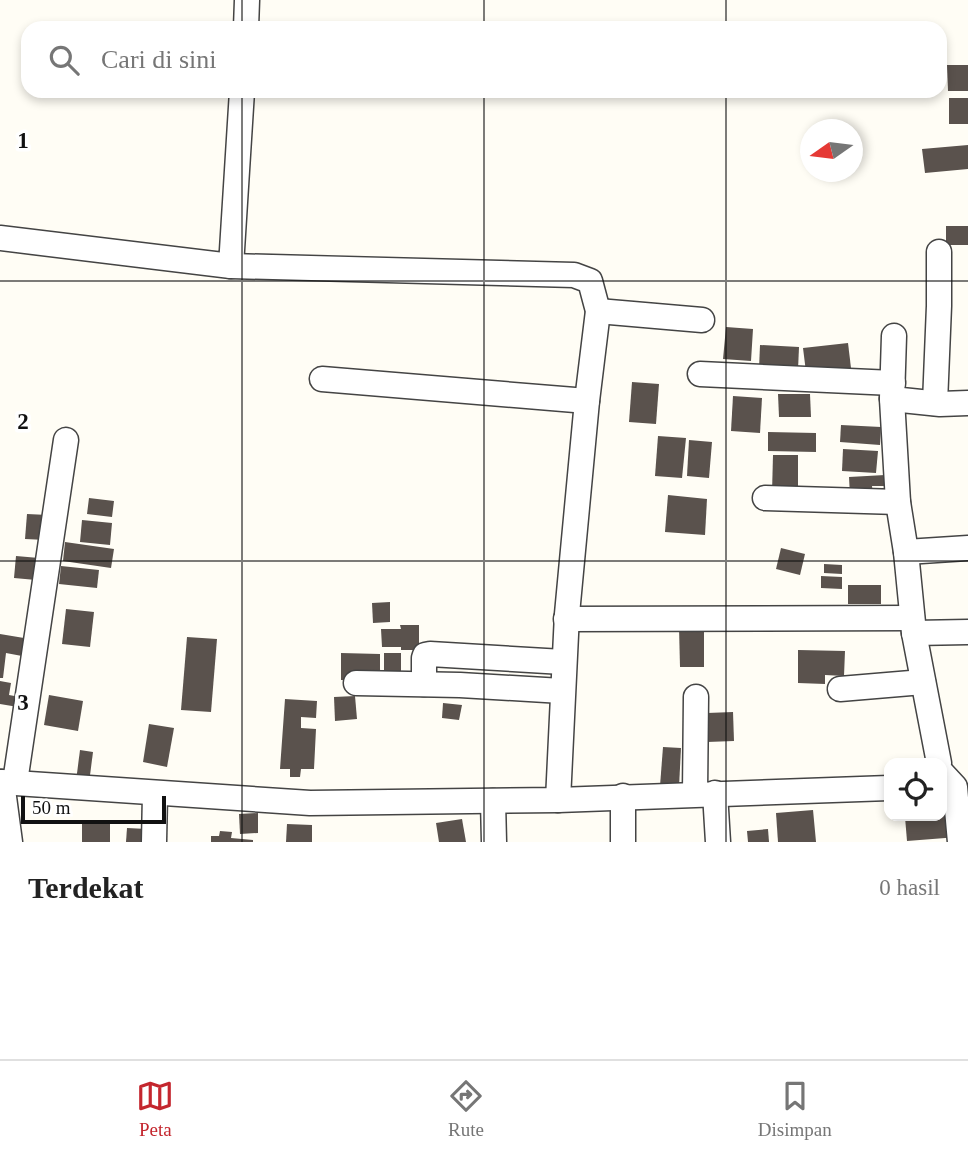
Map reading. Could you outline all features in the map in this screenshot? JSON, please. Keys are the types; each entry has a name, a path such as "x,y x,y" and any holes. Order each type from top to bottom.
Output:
{"street":[{"path":"246,21 247,0"},
{"path":"231,266 242,98"},
{"path":"0,239 231,266 574,275 590,281 598,311 566,619 558,800"},
{"path":"935,403 939,252"},
{"path":"598,311 702,320"},
{"path":"894,336 892,391 898,502 913,626 938,758"},
{"path":"700,374 892,391 935,403 968,404"},
{"path":"322,379 587,401"},
{"path":"10,842 6,782 66,440"},
{"path":"765,498 898,502"},
{"path":"906,552 968,548"},
{"path":"566,619 913,626 968,632"},
{"path":"424,684 424,658 430,654 563,662"},
{"path":"840,689 923,682"},
{"path":"356,683 562,691"},
{"path":"696,697 705,793 718,842"},
{"path":"6,782 310,803 558,800 884,789"},
{"path":"951,784 960,842"},
{"path":"154,842 155,794"},
{"path":"623,796 623,842"},
{"path":"493,801 494,842"}],"building":[{"path":"947,65 968,65 968,91 948,91"},
{"path":"949,98 968,98 968,124 949,124"},
{"path":"968,145 968,169 925,173 922,149"},
{"path":"946,226 968,226 968,245 946,245"},
{"path":"726,327 753,329 751,361 723,359"},
{"path":"848,343 851,368 806,372 803,348"},
{"path":"760,345 799,347 798,370 759,369"},
{"path":"632,382 659,384 656,424 629,422"},
{"path":"778,394 810,394 811,417 779,417"},
{"path":"733,396 762,398 760,433 731,431"},
{"path":"841,425 881,427 880,445 840,442"},
{"path":"768,432 816,433 816,452 768,451"},
{"path":"658,436 686,438 682,478 655,476"},
{"path":"689,440 712,442 709,478 687,476"},
{"path":"843,449 878,451 876,473 842,471"},
{"path":"773,455 798,455 798,493 772,493"},
{"path":"885,475 886,486 872,486 873,495 850,496 849,477"},
{"path":"668,495 707,499 705,535 665,532"},
{"path":"89,498 114,501 112,517 87,514"},
{"path":"27,514 48,515 46,540 25,539"},
{"path":"82,520 112,523 110,545 80,542"},
{"path":"65,542 114,549 111,568 63,561"},
{"path":"781,548 805,554 800,575 776,569"},
{"path":"16,556 39,558 36,580 14,578"},
{"path":"824,564 842,565 842,574 824,573"},
{"path":"61,566 99,570 97,588 59,584"},
{"path":"821,576 842,577 842,589 821,588"},
{"path":"848,585 881,585 881,604 848,604"},
{"path":"390,602 390,622 373,623 372,603"},
{"path":"66,609 94,612 90,647 62,644"},
{"path":"400,625 419,625 419,650 382,647 381,629 401,629"},
{"path":"679,627 704,627 704,667 680,667"},
{"path":"0,634 30,639 22,656 6,653 3,678 0,678"},
{"path":"187,637 217,639 211,712 181,710"},
{"path":"798,650 845,651 844,676 825,675 825,684 798,683"},
{"path":"341,653 380,654 380,680 341,680"},
{"path":"384,653 401,653 401,680 384,680"},
{"path":"0,681 11,683 9,695 20,697 18,707 0,704"},
{"path":"49,695 83,701 78,731 44,725"},
{"path":"355,696 357,719 335,721 334,697"},
{"path":"285,699 317,701 316,718 301,717 301,728 316,729 314,769 301,769 300,777 290,777 290,769 280,769"},
{"path":"443,703 462,705 459,720 442,718"},
{"path":"733,712 734,741 707,742 707,713"},
{"path":"149,724 174,728 167,767 143,762"},
{"path":"663,747 681,748 679,787 660,786"},
{"path":"80,750 93,752 89,783 76,781"},
{"path":"813,810 816,842 778,842 776,813"},
{"path":"258,813 258,833 240,834 239,814"},
{"path":"957,814 958,837 907,841 905,821 947,821 947,815"},
{"path":"462,819 466,842 439,842 436,823"},
{"path":"82,823 110,823 110,842 82,842"},
{"path":"287,824 312,825 312,842 286,842"},
{"path":"127,828 147,829 147,842 126,842"},
{"path":"768,829 769,842 748,842 747,831"},
{"path":"220,831 232,832 231,838 253,842 211,842 211,836 219,836"}]}
